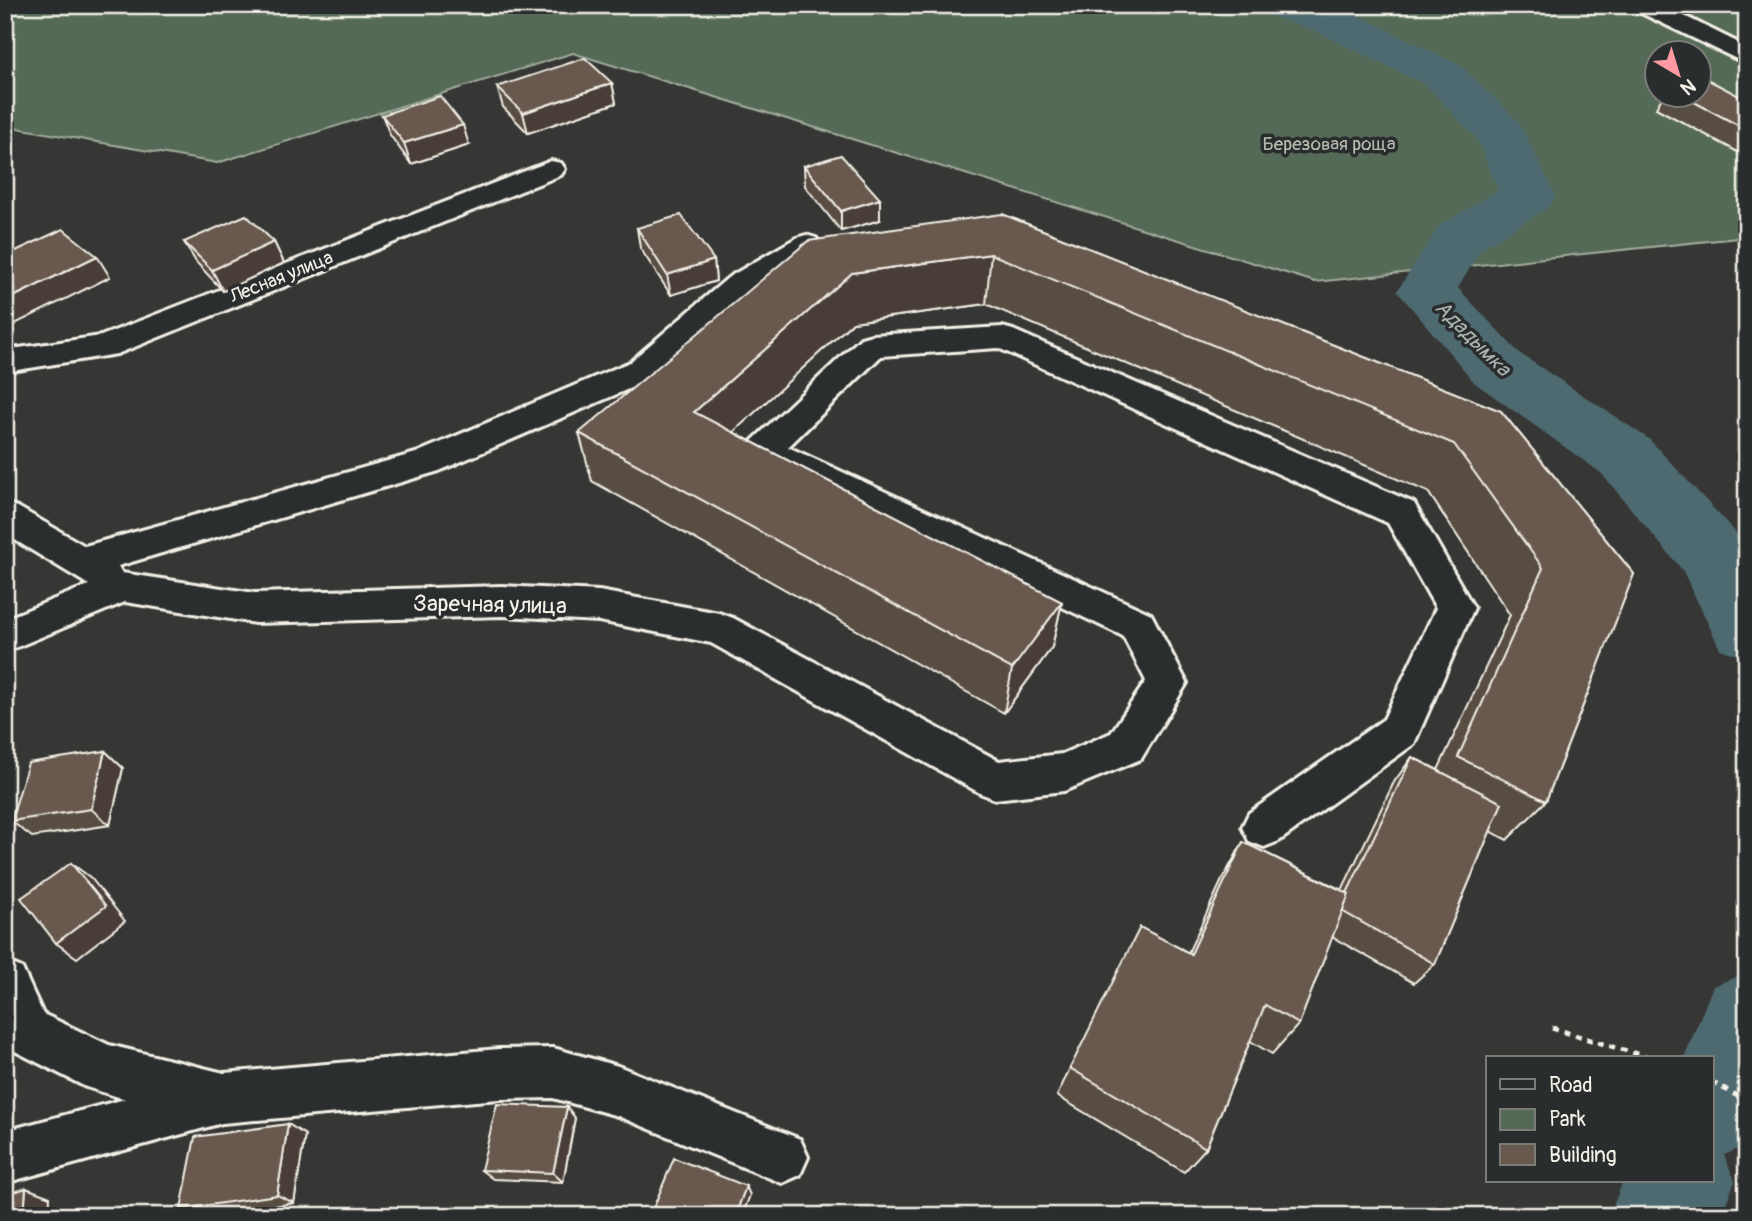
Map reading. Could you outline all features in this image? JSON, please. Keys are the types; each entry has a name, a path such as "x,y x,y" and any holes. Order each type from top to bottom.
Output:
{"street":[{"path":"1643,5 1747,57"},
{"name":"Лесная улица","path":"5,361 106,346 551,169"},
{"path":"81,562 427,462 642,370 740,284 806,244"},
{"name":"Заречная улица","path":"124,587 255,608 502,601 599,606 719,629 995,780 1064,772 1126,746 1167,684 1137,625 764,450 872,346 1002,337 1401,513 1455,608 1399,732 1264,827"},
{"path":"5,517 124,587"},
{"path":"5,636 124,587"},
{"path":"5,985 26,1031 104,1069 224,1098"},
{"path":"5,1157 224,1098 499,1074 553,1073 618,1091 782,1157"}],"path":[{"path":"1552,1028 1643,1056"},
{"path":"1714,1083 1747,1101"}],"green space":[{"name":"Березовая роща","path":"5,5 1747,5 1747,237 1315,282 573,53 217,163 5,126"}],"building":[{"path":"585,58 612,83 523,113 497,87"},
{"path":"1714,83 1747,100 1747,130 1705,108 1714,108"},
{"path":"440,96 463,125 404,143 382,115"},
{"path":"841,155 880,199 841,211 804,166"},
{"path":"1002,214 1501,411 1634,574 1546,801 1458,757 1543,568 1454,444 991,254 852,273 694,412 1062,602 1012,669 579,433 808,241"},
{"path":"246,215 274,242 212,270 184,242"},
{"path":"681,215 714,260 667,275 637,228"},
{"path":"63,229 97,256 5,301 5,256"},
{"path":"105,751 91,809 11,821 28,763"},
{"path":"1412,757 1502,803 1435,964 1342,911 1349,894 1347,893"},
{"path":"1243,842 1349,894 1299,1024 1265,1005 1206,1148 1070,1068 1140,927 1191,954"},
{"path":"71,863 106,906 56,943 21,898"},
{"path":"497,1104 567,1107 553,1173 481,1170"},
{"path":"288,1124 277,1195 181,1209 195,1137"},
{"path":"674,1158 746,1186 735,1216 650,1216"},
{"path":"26,1188 24,1216 5,1216 5,1195"}],"waterway":[{"name":"Ададымка","path":"1285,5 1330,20 1443,75 1501,133 1528,196 1460,237 1427,291 1497,368 1625,456 1712,555 1747,627"},
{"name":"Ададымка","path":"1714,1105 1747,1020"},
{"name":"Ададымка","path":"1661,1216 1684,1182"}]}
